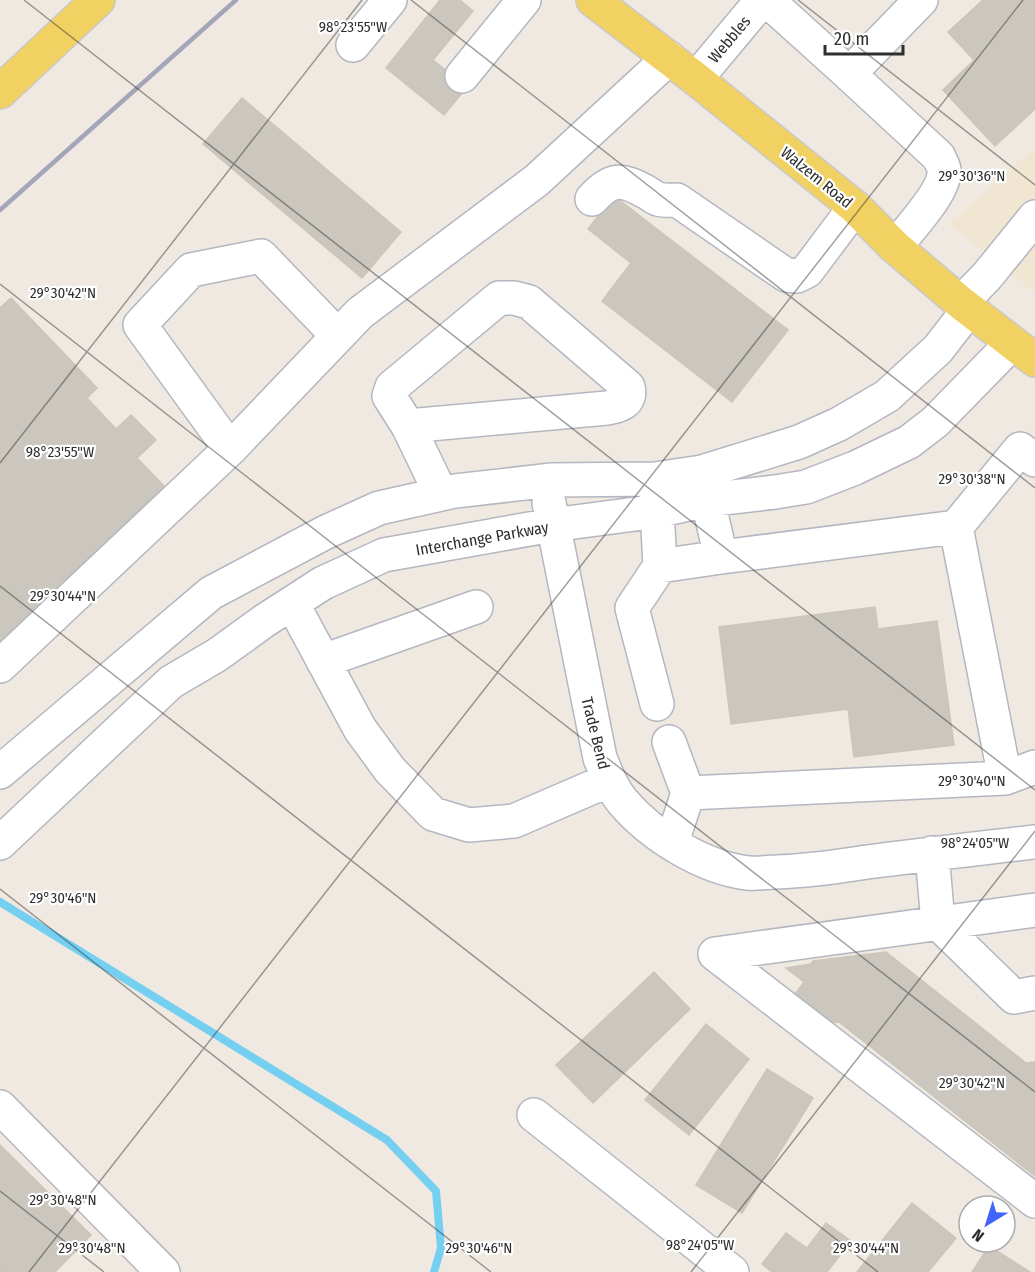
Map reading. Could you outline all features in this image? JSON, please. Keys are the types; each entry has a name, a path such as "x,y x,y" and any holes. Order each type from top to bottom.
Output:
{"main road":[{"path":"0,92 98,0"},
{"name":"Walzem Road","path":"603,3 855,207 895,247 1024,352"}],"street":[{"path":"353,45 390,0"},
{"path":"462,76 524,0"},
{"name":"Webbles","path":"696,79 762,0"},
{"path":"767,0 939,157 945,170 942,184 895,247"},
{"path":"849,74 921,0"},
{"path":"0,666 230,449 360,313 537,180 669,58"},
{"path":"592,199 602,188 613,182 622,181 630,183 657,199 677,200 786,276 797,276 807,271 855,207"},
{"name":"Interchange Parkway","path":"704,486 839,424 887,396 938,349 987,276 1032,227"},
{"path":"230,449 140,326 190,270 261,256 338,336"},
{"path":"408,426 607,408 627,401 630,394 628,387 530,302 514,298 499,298 392,387 389,396 408,426 441,494"},
{"name":"Interchange Parkway","path":"0,843 171,682 217,655 323,583 384,555 552,525 656,495 704,486 806,487 855,468 909,442 1024,352"},
{"path":"660,566 956,527 1020,449 1035,460"},
{"name":"Interchange Parkway","path":"3,764 211,593 326,532 379,508 455,490 545,480 656,495"},
{"name":"Trade Bend","path":"545,480 552,525 600,758 609,780 622,801 657,834 704,861 750,873 808,870 1035,842"},
{"path":"704,486 721,557"},
{"path":"656,495 660,566 632,608 657,704"},
{"path":"956,527 1005,778"},
{"path":"292,603 360,729 390,770 433,814 469,825 514,821 609,780"},
{"path":"323,661 476,607"},
{"path":"669,742 688,793 672,842"},
{"path":"688,793 1005,778 1035,767"},
{"path":"932,853 938,923 1014,997 1035,993"},
{"path":"1035,910 715,954 1035,1201"},
{"path":"0,1107 163,1272"},
{"path":"534,1115 732,1272"}],"shaded area":[{"path":"1035,148 1035,293 949,224"}],"building":[{"path":"440,0 460,0 473,11 433,60 467,87 444,115 386,68"},
{"path":"983,0 1035,0 1035,109 995,146 943,90 974,60 948,32"},
{"path":"242,98 401,232 362,278 203,144"},
{"path":"614,196 788,330 732,402 602,301 631,263 588,229"},
{"path":"11,298 97,388 87,398 116,429 131,415 156,440 137,458 164,486 0,643 0,308"},
{"path":"875,607 878,629 937,621 954,745 854,757 848,709 731,724 719,627"},
{"path":"886,952 1026,1063 1035,1062 1035,1176 839,1022 832,1023 795,994 804,982 786,968 811,964 813,961"},
{"path":"654,972 690,1009 593,1103 556,1065"},
{"path":"706,1024 749,1059 689,1135 645,1100"},
{"path":"767,1069 813,1098 742,1213 696,1185"},
{"path":"0,1145 91,1235 55,1272 0,1272"},
{"path":"912,1203 956,1238 928,1272 857,1272"},
{"path":"826,1223 851,1241 827,1272 772,1272 762,1264 786,1233 807,1248"},
{"path":"984,1254 1002,1254 1030,1272 972,1272"}],"waterway":[{"path":"0,902 387,1140 436,1191 441,1248 434,1272"}],"railway":[{"path":"0,210 236,0"}]}
